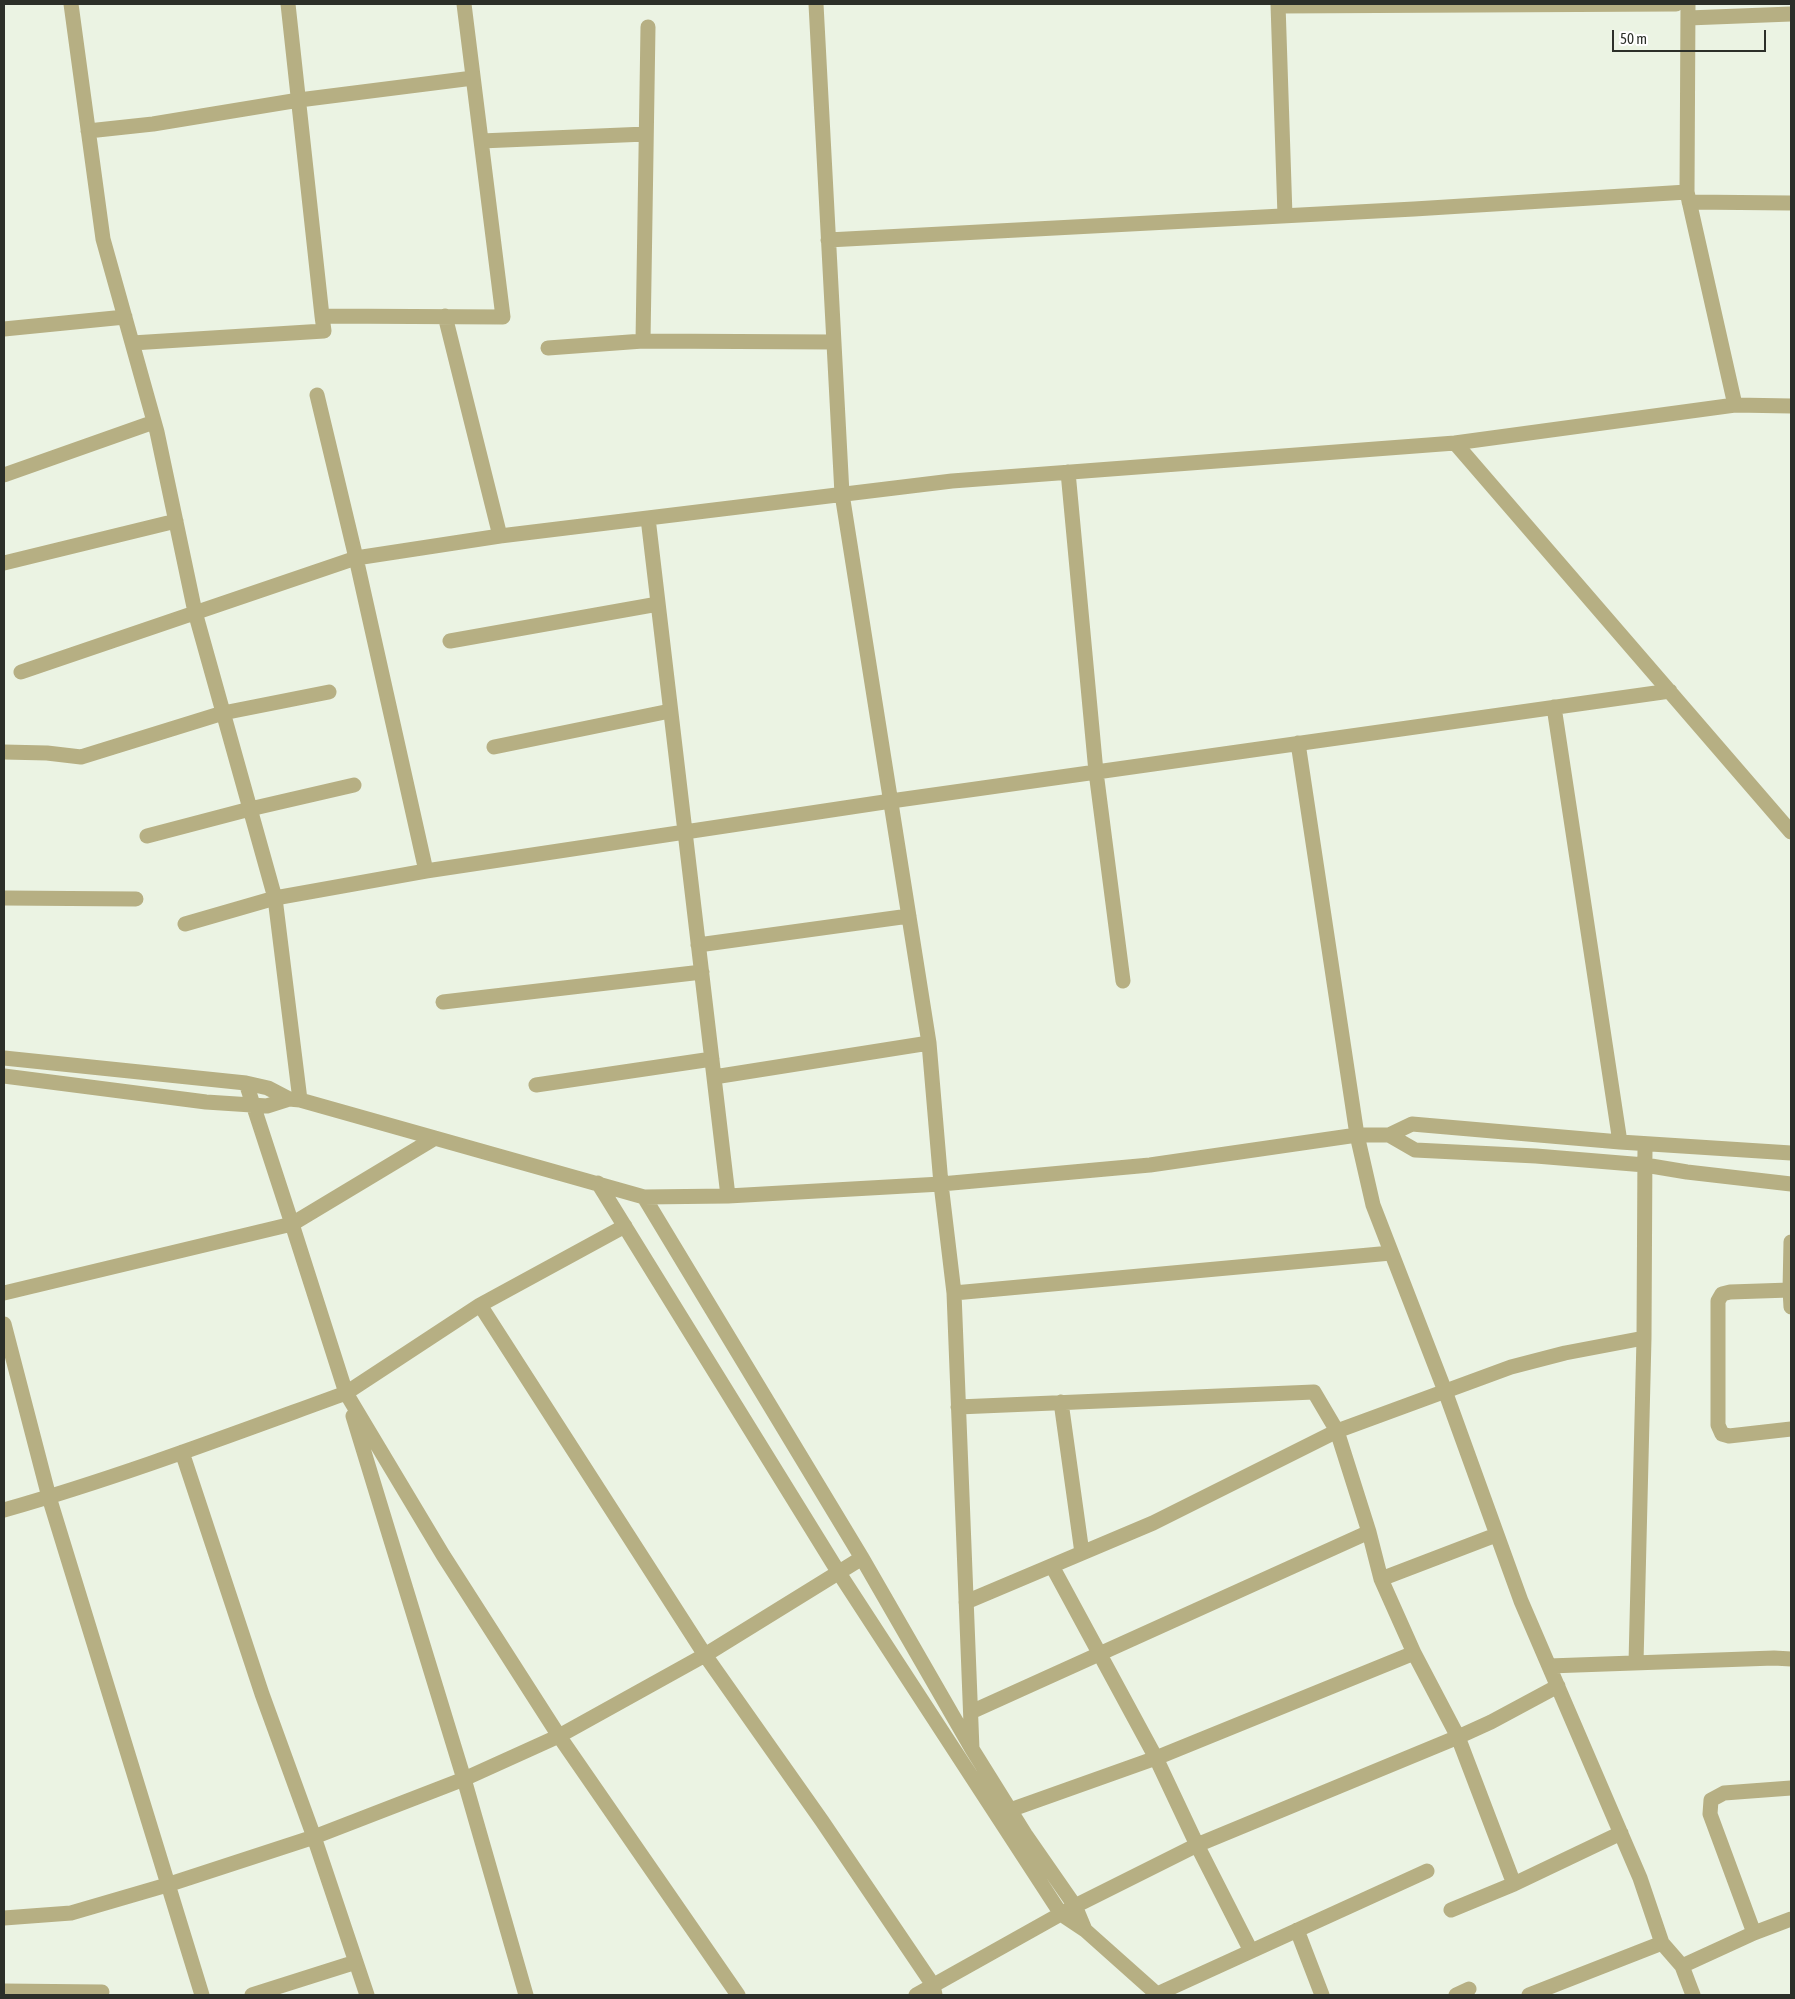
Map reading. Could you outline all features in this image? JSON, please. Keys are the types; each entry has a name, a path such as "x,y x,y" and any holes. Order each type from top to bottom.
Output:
{"street":[{"path":"71,4 103,239 154,422 195,612 275,898 295,1099"},
{"path":"132,343 324,331 288,4"},
{"path":"322,316 503,316 464,4"},
{"path":"816,4 842,494 929,1043 941,1184 954,1293 972,1749"},
{"path":"1285,216 1278,5 1676,4"},
{"path":"1735,405 1688,197 1688,11 1791,14"},
{"path":"643,341 648,27"},
{"path":"88,131 153,124 299,100 473,78"},
{"path":"481,141 646,134"},
{"path":"828,240 1688,197 1791,203"},
{"path":"445,316 500,536"},
{"path":"4,330 125,317"},
{"path":"548,348 643,341 833,342"},
{"path":"317,395 356,558 426,871"},
{"path":"21,672 356,558 500,536 952,480 1455,444 1735,405 1791,406"},
{"path":"4,475 154,422"},
{"path":"1455,444 1791,832"},
{"path":"1068,472 1096,772 1123,981"},
{"path":"648,518 728,1196"},
{"path":"4,563 176,521"},
{"path":"450,641 658,604"},
{"path":"185,924 275,898 426,871 891,801 1670,691"},
{"path":"4,752 47,753 81,757 224,713 329,692"},
{"path":"1554,707 1620,1142"},
{"path":"494,748 670,711"},
{"path":"1298,743 1357,1135 1373,1205 1445,1391 1521,1601 1640,1878 1662,1943 1682,1966 1693,1995"},
{"path":"147,836 250,809 354,785"},
{"path":"4,898 136,899"},
{"path":"698,945 909,916"},
{"path":"443,1002 702,972"},
{"path":"714,1077 929,1043"},
{"path":"4,1058 268,1088 295,1099 644,1197 728,1196 941,1184 1150,1165 1357,1135 1389,1135 1412,1124 1645,1144 1791,1153"},
{"path":"536,1085 712,1059"},
{"path":"4,1076 206,1102 267,1106 295,1099"},
{"path":"246,1084 346,1393 464,1779 526,1995"},
{"path":"1389,1135 1415,1150 1536,1156 1645,1166 1791,1184"},
{"path":"4,1294 292,1224 435,1138"},
{"path":"1636,1663 1644,1338 1645,1144"},
{"path":"598,1183 839,1573 1061,1914 1085,1930 1157,1995 1427,1871"},
{"path":"644,1197 862,1558 972,1749 1010,1810 1075,1906 1085,1930"},
{"path":"4,1510 49,1497 182,1452 346,1393 480,1305 624,1226"},
{"path":"1791,1242 1791,1307"},
{"path":"954,1293 1391,1254"},
{"path":"1790,1290 1730,1292 1722,1294 1718,1301 1718,1425 1722,1434 1729,1436 1791,1429"},
{"path":"480,1305 705,1655 822,1821 934,1990"},
{"path":"4,1324 49,1497 202,1995"},
{"path":"966,1602 1153,1523 1337,1431 1511,1368 1565,1353 1644,1338"},
{"path":"958,1407 1314,1392 1337,1431 1369,1532 1381,1579 1414,1653 1458,1737 1514,1884"},
{"path":"346,1393 442,1555 559,1736 738,1995"},
{"path":"1061,1402 1082,1553"},
{"path":"182,1452 262,1694 314,1837 367,1995"},
{"path":"970,1712 1369,1532"},
{"path":"1381,1579 1496,1535"},
{"path":"4,1918 71,1913 167,1885 314,1837 464,1779 559,1736 705,1655 862,1558"},
{"path":"1052,1566 1101,1653 1156,1758 1197,1845 1251,1951"},
{"path":"1010,1810 1156,1758 1414,1653"},
{"path":"1549,1666 1791,1659"},
{"path":"916,1995 934,1990 1075,1906 1197,1845 1458,1737 1491,1722 1558,1686"},
{"path":"1754,1933 1709,1807 1712,1800 1724,1793 1791,1788"},
{"path":"1451,1910 1514,1884 1621,1833"},
{"path":"1682,1966 1754,1933 1791,1919"},
{"path":"1297,1930 1322,1995"},
{"path":"1529,1995 1662,1943"},
{"path":"252,1995 356,1962"},
{"path":"4,1991 102,1992"}]}
